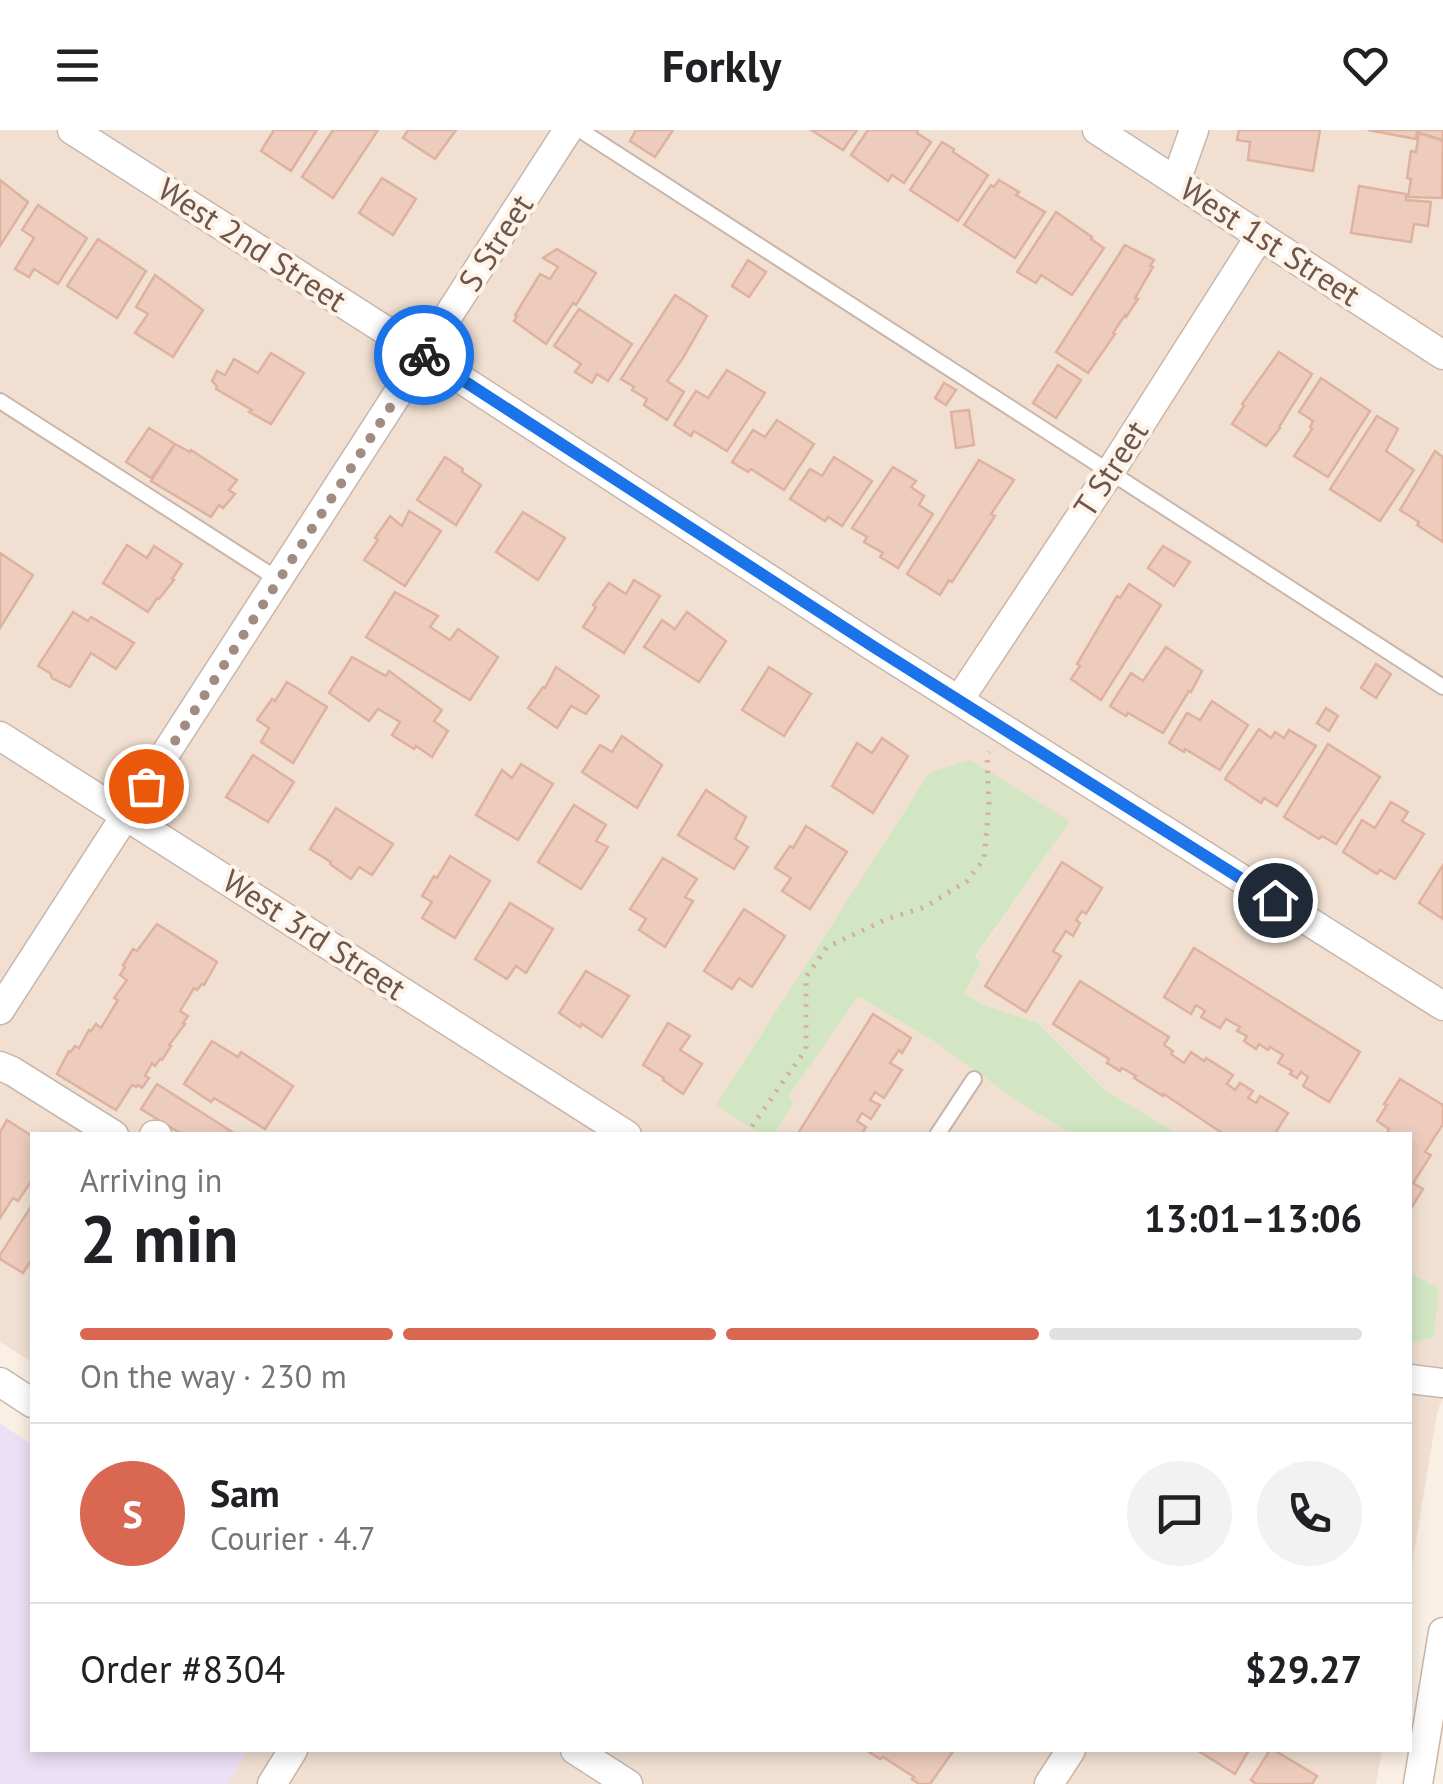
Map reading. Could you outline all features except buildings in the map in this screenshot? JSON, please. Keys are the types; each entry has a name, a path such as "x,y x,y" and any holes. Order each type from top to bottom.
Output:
{"street":[{"name":"West 2nd Street","path":"72,130 1443,1006"},
{"name":"S Street","path":"0,1010 568,130"},
{"name":"West 1st Street","path":"1097,130 1443,355"},
{"path":"1176,181 1194,130"},
{"name":"T Street","path":"960,700 1260,236"},
{"name":"West 3rd Street","path":"0,736 623,1132"},
{"path":"0,1066 109,1132"},
{"path":"1412,1379 1443,1383"},
{"path":"0,1382 30,1402"},
{"path":"1418,1784 1443,1632"},
{"path":"272,1784 292,1752"},
{"path":"578,1752 628,1784"},
{"path":"1049,1784 1068,1752"}],"lane":[{"path":"580,130 1443,686"},
{"path":"0,400 279,580"},
{"path":"938,1132 974,1079"}],"path":[{"path":"748,1132 806,1049 806,976 827,947 887,919 925,907 967,881 984,859 989,804 987,755 1006,730"}],"shaded area":[{"path":"0,130 1443,130 1443,1395 1412,1566 1412,1343 1434,1337 1439,1290 1412,1273 1412,1132 1175,1132 1105,1090 1038,1023 986,1006 964,993 981,963 975,958 1070,821 717,1105 757,1132 30,1132 30,1361 0,1342"},
{"path":"858,995 1067,1132 775,1132 794,1103 789,1096"},
{"path":"0,1423 30,1444 30,1752 247,1752 227,1784 0,1784"},
{"path":"247,1752 1382,1752 1376,1784 227,1784"}],"green space":[{"path":"970,760 1070,821 975,957 981,963 964,993 986,1006 1038,1023 1105,1090 1175,1132 1067,1132 932,1040 858,996 789,1096 794,1103 775,1132 756,1132 716,1105 930,772"},
{"path":"1412,1273 1439,1289 1434,1337 1412,1343"}],"way so far":[{"path":"146,786 424,355"}],"route":[{"path":"424,355 874,647 1275,900"}]}
